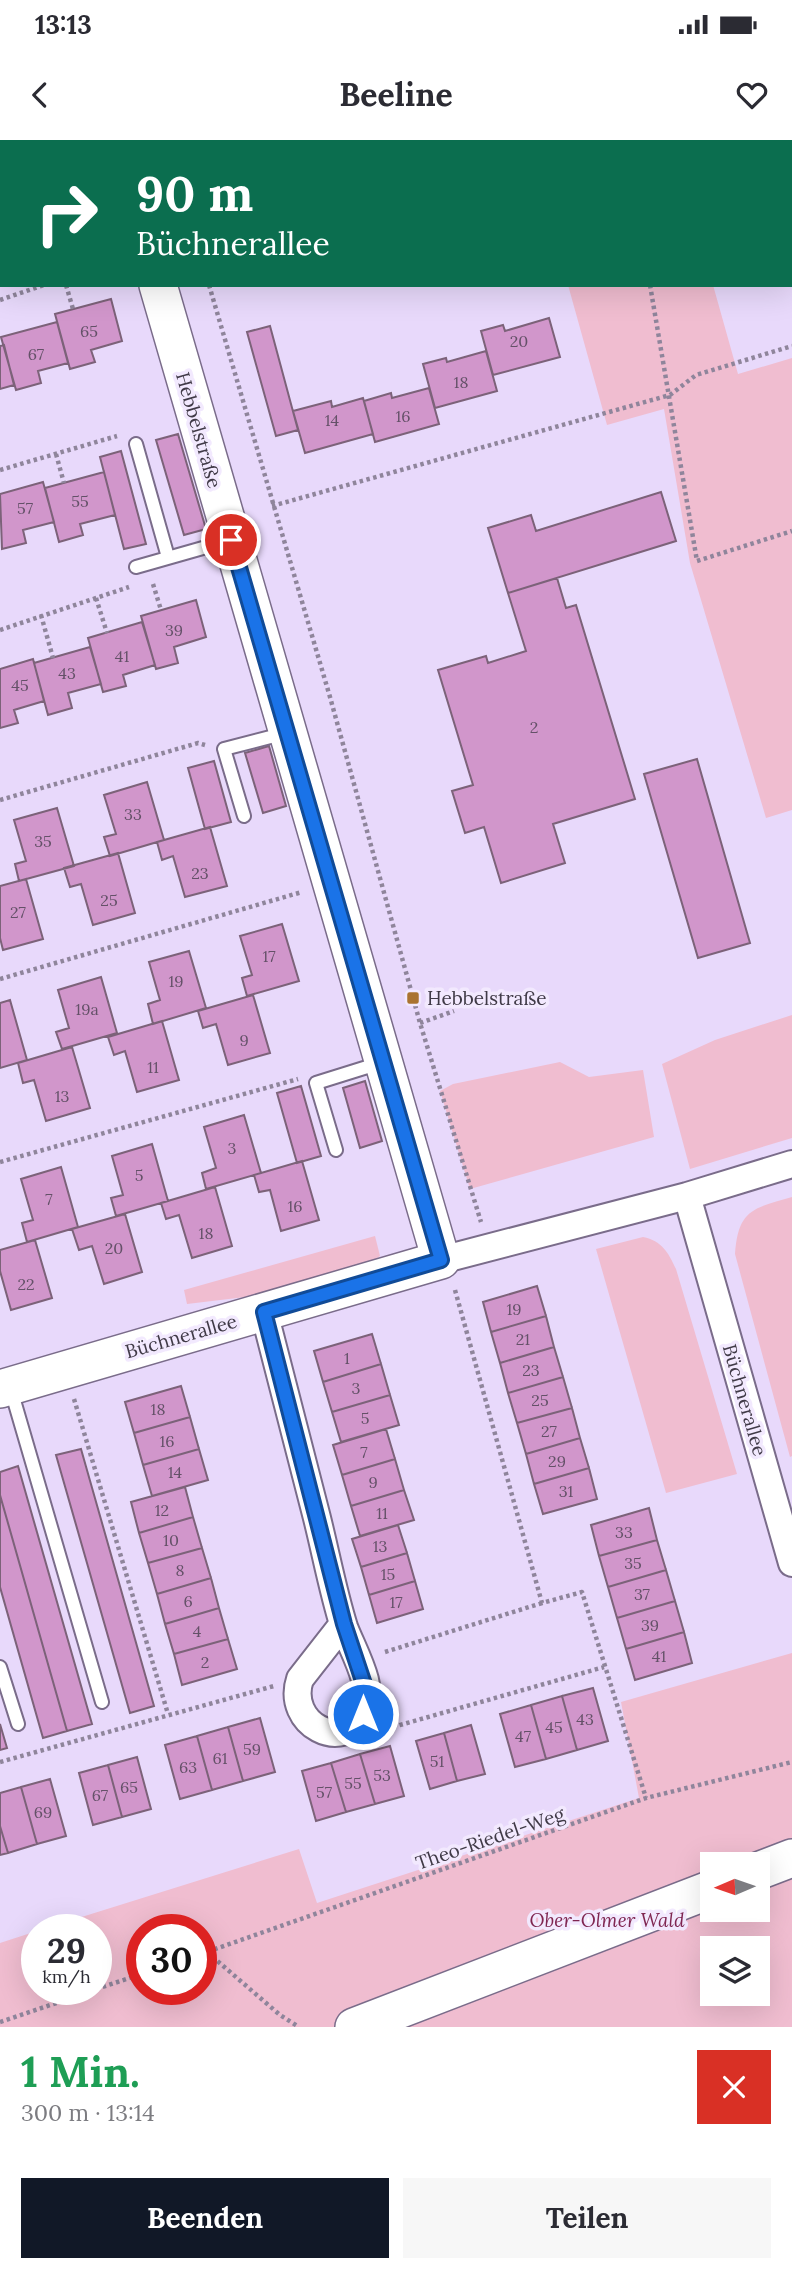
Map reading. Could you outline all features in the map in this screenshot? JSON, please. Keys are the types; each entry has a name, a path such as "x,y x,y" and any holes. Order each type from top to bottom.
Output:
{"street":[{"name":"Hebbelstraße","path":"159,287 286,733 447,1271"},
{"name":"Büchnerallee","path":"5,1388 264,1312 447,1271 792,1164"},
{"name":"Büchnerallee","path":"687,1196 792,1563"},
{"path":"264,1312 344,1624 366,1690 363,1714 346,1730 336,1732 318,1729 301,1711 296,1690 300,1679 344,1624"},
{"path":"770,1866 792,1858"},
{"path":"354,2027 700,1894"}],"lane":[{"path":"136,444 168,557"},
{"path":"141,565 231,540"},
{"path":"244,816 224,749 286,733"},
{"path":"336,1150 316,1083 384,1062"},
{"path":"5,1388 102,1702"},
{"path":"0,1667 18,1724"}],"path":[{"path":"0,300 38,287"},
{"path":"67,287 73,309"},
{"path":"210,287 330,697 419,1023 483,1229"},
{"path":"650,287 697,561 792,531"},
{"path":"272,506 670,395 696,375 792,346"},
{"path":"0,470 120,435"},
{"path":"56,454 64,483"},
{"path":"0,630 129,588 141,565"},
{"path":"141,565 161,610"},
{"path":"96,598 107,633"},
{"path":"41,615 53,658"},
{"path":"0,800 198,743 224,749"},
{"path":"0,979 314,889"},
{"path":"419,1023 454,1011"},
{"path":"0,1162 294,1079 316,1083"},
{"path":"447,1271 542,1603"},
{"path":"71,1391 168,1714"},
{"path":"357,1661 582,1592 646,1798"},
{"path":"379,1733 604,1667"},
{"path":"0,1762 269,1686 284,1686"},
{"name":"Theo-Riedel-Weg","path":"217,1948 646,1798 792,1762"},
{"path":"217,1964 280,2015 299,2027"},
{"path":"0,2022 51,2005"}],"green space":[{"path":"569,287 714,287 738,374 792,358 792,810 766,818 690,563 664,409 607,425"},
{"path":"792,1015 792,1138 690,1169 662,1064 715,1040"},
{"path":"560,1062 589,1077 643,1070 654,1137 470,1189 440,1091 453,1084"},
{"path":"792,1197 790,1457 735,1254 740,1228 750,1213 767,1204"},
{"path":"375,1236 380,1256 369,1264 270,1294 187,1304 184,1290"},
{"path":"643,1237 664,1248 676,1269 737,1474 666,1493 596,1249"},
{"name":"Ober-Olmer Wald","path":"792,1653 792,2027 0,2027 0,1943 21,1936 21,2005 112,2005 112,1914 91,1914 299,1849 317,1903 639,1798 621,1702"}],"building":[{"path":"111,299 122,341 91,350 95,362 70,369 55,314"},
{"path":"549,318 560,357 493,375 481,331 503,325 505,331"},
{"path":"57,322 68,363 38,371 41,383 16,390 1,337"},
{"path":"270,326 298,430 276,436 247,332"},
{"path":"4,345 14,385 0,389 0,346"},
{"path":"486,351 497,391 435,408 423,364 446,358 447,362"},
{"path":"429,388 439,424 375,442 364,401 391,393 392,398"},
{"path":"363,398 373,434 305,453 293,411 331,401 332,407"},
{"path":"178,434 206,529 184,535 156,440"},
{"path":"121,451 146,544 124,549 100,457"},
{"path":"104,472 115,515 80,524 83,535 59,542 45,488"},
{"path":"43,482 54,522 23,530 26,543 2,549 0,494"},
{"path":"661,492 676,541 508,593 488,528 531,515 536,531"},
{"path":"557,578 566,608 576,605 635,799 553,824 565,863 501,883 484,827 465,833 452,791 473,785 438,670 486,656 488,663 526,651 508,593"},
{"path":"196,600 206,637 174,647 178,663 156,669 141,616"},
{"path":"142,622 155,665 123,675 126,686 103,692 88,638"},
{"path":"90,647 101,684 68,693 72,708 48,715 34,663"},
{"path":"33,659 44,701 14,710 18,723 0,728 0,669"},
{"path":"269,746 286,806 263,813 245,753"},
{"path":"697,759 750,943 698,958 644,774"},
{"path":"214,761 231,822 205,829 188,768"},
{"path":"147,782 164,840 110,856 104,837 116,834 104,795"},
{"path":"57,808 74,866 19,881 15,864 26,861 14,820"},
{"path":"210,827 227,886 185,897 173,856 162,860 157,842"},
{"path":"118,853 135,913 93,925 81,884 70,887 64,868"},
{"path":"26,879 43,939 3,950 0,938 0,886"},
{"path":"282,924 299,981 247,996 242,978 252,975 240,936"},
{"path":"189,951 206,1008 153,1024 148,1004 160,1000 149,962"},
{"path":"101,977 117,1033 62,1049 56,1032 69,1028 58,990"},
{"path":"253,995 270,1053 228,1065 216,1024 203,1028 198,1011"},
{"path":"10,1000 27,1060 0,1068 0,1003"},
{"path":"162,1021 179,1080 137,1092 125,1051 114,1055 108,1037"},
{"path":"72,1047 90,1108 46,1121 34,1080 23,1083 18,1063"},
{"path":"365,1081 382,1141 360,1148 343,1088"},
{"path":"301,1086 321,1156 297,1163 277,1093"},
{"path":"244,1115 261,1173 206,1189 202,1173 216,1168 204,1127"},
{"path":"152,1144 168,1201 116,1216 111,1198 123,1195 112,1156"},
{"path":"302,1161 319,1220 281,1231 270,1190 259,1192 254,1175"},
{"path":"61,1167 78,1227 27,1242 22,1223 33,1220 21,1179"},
{"path":"215,1187 232,1246 192,1258 179,1215 166,1219 161,1203"},
{"path":"125,1214 142,1272 104,1284 92,1246 79,1250 72,1229"},
{"path":"35,1240 52,1298 11,1310 0,1271 0,1250"},
{"path":"537,1286 546,1316 491,1332 483,1302"},
{"path":"546,1316 554,1347 500,1363 491,1332"},
{"path":"372,1334 381,1364 323,1382 314,1351"},
{"path":"554,1347 563,1377 508,1393 500,1363"},
{"path":"381,1364 390,1395 332,1412 323,1382"},
{"path":"563,1377 572,1408 517,1423 508,1393"},
{"path":"181,1386 190,1417 134,1433 125,1402"},
{"path":"390,1395 399,1425 341,1442 332,1412"},
{"path":"572,1408 580,1438 526,1454 517,1423"},
{"path":"190,1417 199,1449 143,1465 134,1433"},
{"path":"386,1429 395,1459 342,1475 333,1445"},
{"path":"580,1438 589,1468 534,1484 526,1454"},
{"path":"81,1449 154,1706 130,1713 56,1455"},
{"path":"199,1449 208,1480 152,1496 143,1465"},
{"path":"395,1459 404,1490 351,1506 342,1475"},
{"path":"18,1466 92,1724 67,1731 0,1495 0,1472"},
{"path":"589,1468 597,1499 543,1514 534,1484"},
{"path":"185,1487 193,1517 139,1533 131,1502"},
{"path":"404,1490 414,1520 360,1536 351,1506"},
{"path":"0,1495 67,1731 43,1738 0,1587"},
{"path":"649,1508 657,1540 599,1556 591,1525"},
{"path":"193,1517 202,1548 148,1563 139,1533"},
{"path":"398,1525 407,1553 361,1567 352,1539"},
{"path":"657,1540 666,1570 608,1587 599,1556"},
{"path":"202,1548 211,1578 157,1594 148,1563"},
{"path":"407,1553 415,1581 369,1595 361,1567"},
{"path":"666,1570 675,1601 617,1618 608,1587"},
{"path":"211,1578 219,1608 165,1624 157,1594"},
{"path":"415,1581 423,1609 377,1623 369,1595"},
{"path":"675,1601 684,1632 626,1649 617,1618"},
{"path":"219,1608 228,1639 174,1654 165,1624"},
{"path":"684,1632 692,1663 635,1680 626,1649"},
{"path":"228,1639 237,1669 182,1685 174,1654"},
{"path":"593,1688 608,1741 577,1750 562,1696"},
{"path":"562,1696 577,1750 546,1759 531,1705"},
{"path":"531,1705 546,1759 515,1767 500,1714"},
{"path":"260,1718 275,1772 243,1781 228,1727"},
{"path":"0,1724 7,1748 0,1750"},
{"path":"471,1725 485,1774 457,1781 444,1733"},
{"path":"228,1727 243,1781 212,1790 197,1736"},
{"path":"444,1733 457,1781 430,1789 416,1741"},
{"path":"197,1736 212,1790 180,1799 165,1745"},
{"path":"390,1746 404,1796 375,1804 360,1754"},
{"path":"360,1754 375,1804 346,1812 331,1763"},
{"path":"137,1757 151,1809 122,1817 108,1765"},
{"path":"331,1763 346,1812 316,1821 302,1771"},
{"path":"108,1765 122,1817 93,1825 79,1773"},
{"path":"50,1779 66,1836 37,1844 21,1787"},
{"path":"21,1787 37,1844 8,1853 0,1826 0,1793"},
{"path":"0,1826 8,1853 0,1855"}],"place":[{"name":"Hebbelstraße","path":"413,998"}],"route":[{"path":"231,540 441,1260 264,1312 344,1624 366,1690 367,1702 363,1714"}]}
